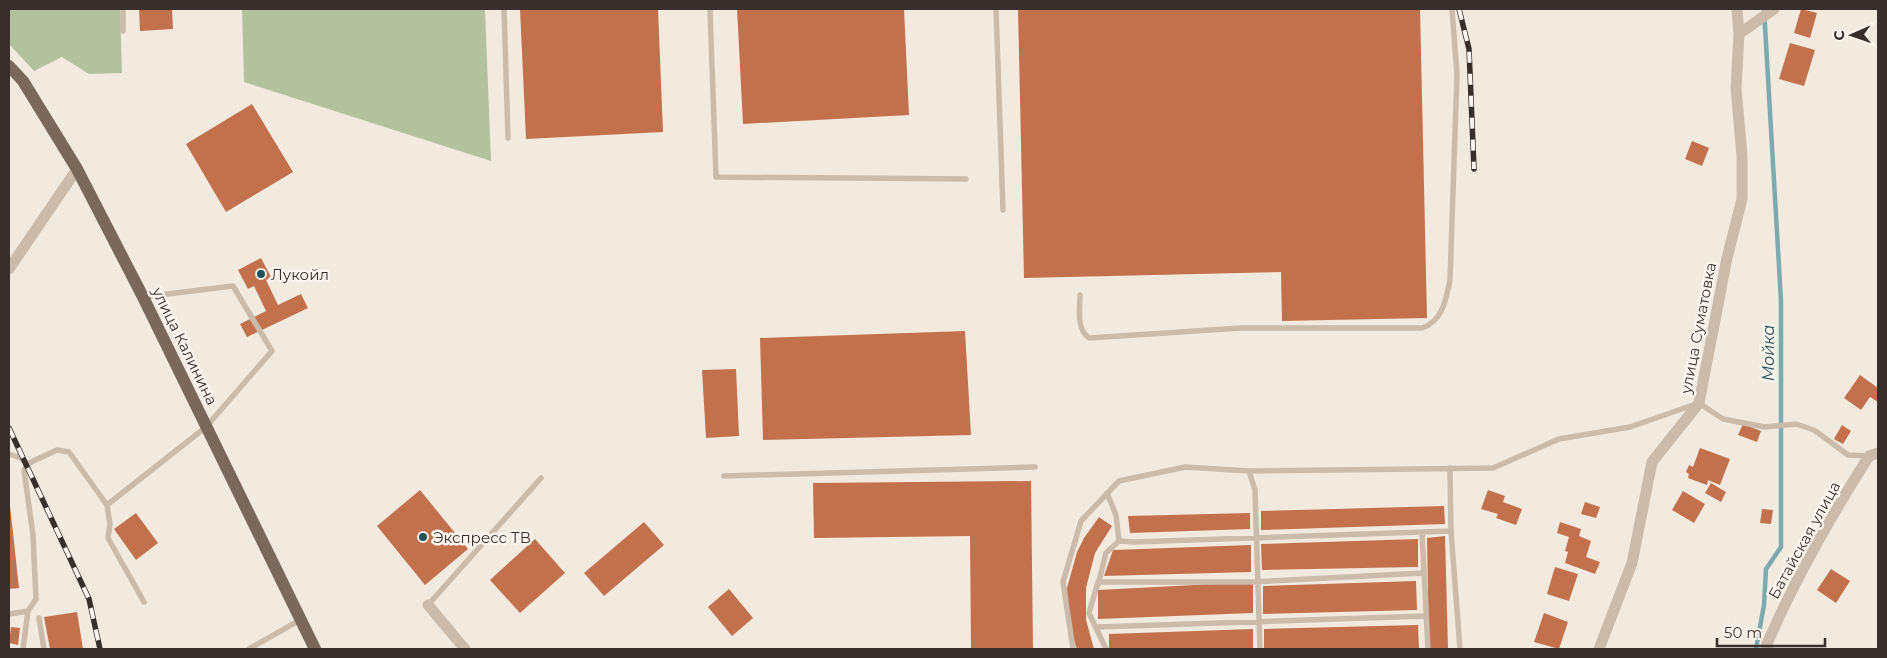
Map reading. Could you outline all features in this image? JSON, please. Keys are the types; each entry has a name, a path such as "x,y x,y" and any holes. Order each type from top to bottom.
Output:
{"main road":[{"name":"улица Калинина","path":"9,66 23,81 77,169 143,297 315,649"}],"street":[{"name":"улица Суматовка","path":"1599,649 1632,563 1652,462 1698,403 1727,258 1742,199 1742,156 1736,88 1740,34 1737,9"},
{"path":"1740,34 1774,9"},
{"path":"9,269 77,169"},
{"name":"Батайская улица","path":"1767,649 1767,644 1780,614 1844,496 1874,455"},
{"path":"428,605 466,649"}],"lane":[{"path":"123,9 123,31"},
{"path":"504,9 508,138"},
{"path":"710,9 716,177 966,179"},
{"path":"996,9 1003,210"},
{"path":"1080,295 1080,327 1083,334 1089,338 1241,328 1422,328 1430,325 1438,318 1446,302 1450,280 1456,75 1452,9"},
{"path":"107,505 206,427 272,351 233,286 143,297"},
{"path":"1072,649 1063,582 1081,521 1119,481 1185,467 1249,471 1493,468 1559,439 1630,427 1698,403 1723,419 1765,427 1796,424 1814,430 1848,455 1874,455"},
{"path":"23,649 28,611 36,599 34,535 24,470 27,464 57,450 66,450 107,505 109,518 108,538 144,602"},
{"path":"9,454 21,458 27,464"},
{"path":"724,476 1035,467"},
{"path":"1450,468 1451,530 1460,649"},
{"path":"1249,471 1255,490 1260,649"},
{"path":"428,605 541,478"},
{"path":"1107,493 1116,514 1119,540"},
{"path":"1119,540 1134,542 1451,530"},
{"path":"1422,532 1428,649"},
{"path":"1106,649 1089,613 1106,553 1119,540"},
{"path":"1097,588 1098,582 1258,582 1424,573"},
{"path":"9,614 28,611"},
{"path":"1097,628 1425,616"},
{"path":"40,618 44,649"},
{"path":"250,649 300,620"}],"green space":[{"path":"9,9 120,9 122,73 89,74 62,57 34,71 9,44"},
{"path":"242,9 485,9 491,161 244,82"}],"building":[{"path":"139,9 172,9 173,29 140,31"},
{"path":"520,9 658,9 663,132 526,139"},
{"path":"737,9 904,9 909,115 743,124"},
{"path":"1018,9 1420,9 1427,318 1282,321 1281,272 1024,278"},
{"path":"1801,9 1817,13 1810,38 1794,33"},
{"path":"1790,43 1815,50 1804,86 1779,79"},
{"path":"252,104 293,172 226,212 186,144"},
{"path":"1692,141 1709,148 1702,166 1685,159"},
{"path":"261,258 271,277 266,280 278,305 301,294 308,308 247,337 240,324 266,311 254,286 248,289 238,270"},
{"path":"965,331 971,435 763,440 760,338"},
{"path":"736,369 739,436 706,438 702,370"},
{"path":"1860,375 1878,388 1878,402 1870,397 1861,410 1844,398"},
{"path":"1743,424 1761,431 1757,442 1738,435"},
{"path":"1842,425 1851,431 1843,444 1834,439"},
{"path":"1700,448 1730,459 1720,485 1708,480 1707,485 1688,478 1689,474 1686,472 1689,465 1693,467"},
{"path":"1031,481 1033,649 971,649 970,536 814,538 813,483"},
{"path":"1711,483 1726,492 1721,502 1705,493"},
{"name":"Экспресс ТВ","path":"420,490 468,549 425,585 377,526"},
{"path":"1488,490 1505,496 1503,502 1522,509 1516,525 1496,518 1498,514 1481,509"},
{"path":"1683,491 1705,504 1694,523 1672,510"},
{"path":"9,496 19,588 9,589"},
{"path":"1585,502 1600,507 1596,518 1581,514"},
{"path":"1444,506 1445,524 1261,530 1261,511"},
{"path":"1762,509 1773,510 1771,524 1760,523"},
{"path":"136,513 158,543 136,560 114,529"},
{"path":"1250,513 1250,529 1130,533 1128,516"},
{"path":"1099,517 1112,526 1095,553 1086,588 1086,620 1094,649 1077,649 1069,627 1067,588 1077,552 1084,538"},
{"path":"644,522 664,545 604,596 584,573"},
{"path":"1560,522 1581,529 1579,536 1591,541 1586,557 1600,562 1595,574 1565,563 1568,552 1565,551 1569,537 1557,533"},
{"path":"1445,536 1448,649 1429,649 1427,538"},
{"path":"535,539 565,573 520,613 490,580"},
{"path":"1418,539 1418,567 1262,570 1261,544"},
{"path":"1251,545 1251,572 1104,576 1113,550"},
{"path":"1555,567 1578,574 1569,601 1547,594"},
{"path":"1831,569 1850,581 1836,603 1817,590"},
{"path":"1416,581 1417,610 1263,614 1263,586"},
{"path":"1253,582 1253,613 1098,619 1098,590"},
{"path":"729,589 753,618 732,636 708,607"},
{"path":"77,612 83,649 50,649 44,617"},
{"path":"1544,613 1568,622 1559,649 1534,642"},
{"path":"1418,625 1419,649 1264,649 1264,629"},
{"path":"11,627 20,628 18,645 9,643"},
{"path":"1253,629 1253,649 1109,649 1109,634"}],"waterway":[{"name":"Мойка","path":"1756,649 1764,605 1766,569 1781,547 1781,301 1764,9"}],"railway":[{"path":"1459,9 1469,49 1474,169"},
{"path":"9,428 89,599 100,649"}],"place":[{"name":"Лукойл","path":"261,274"},
{"name":"Экспресс ТВ","path":"423,537"}]}
